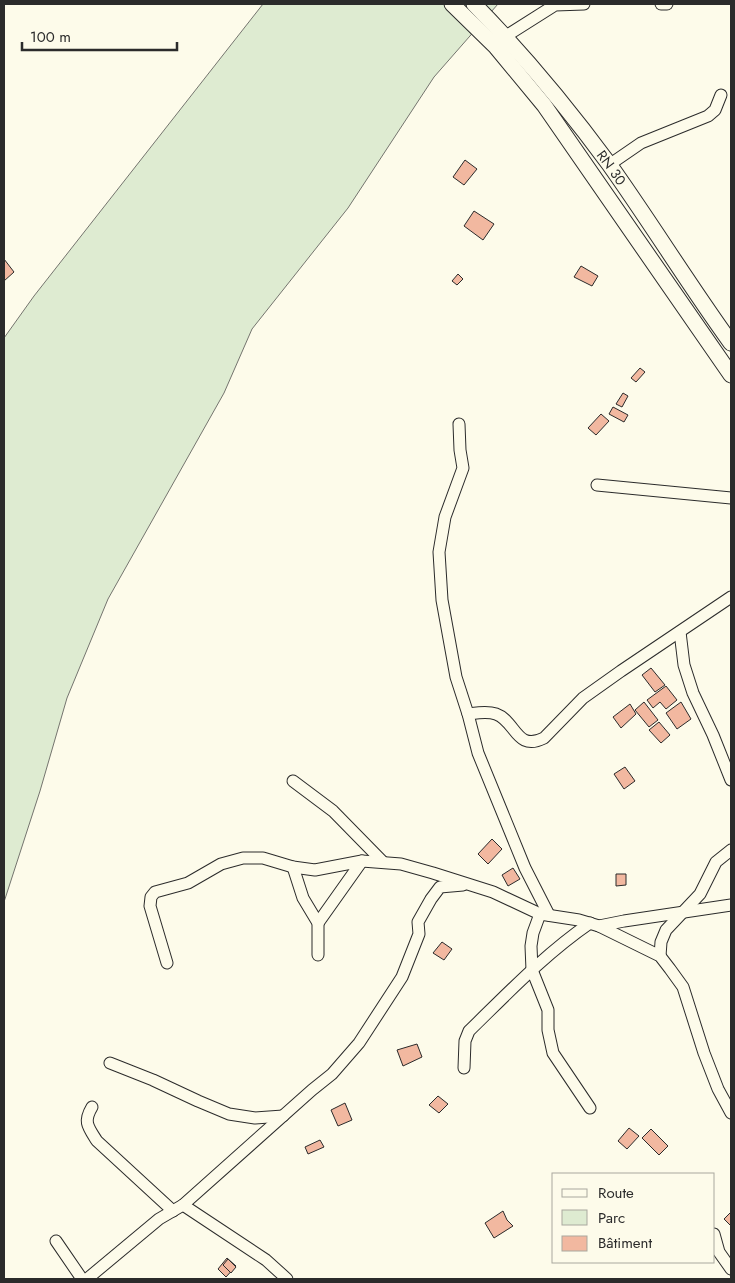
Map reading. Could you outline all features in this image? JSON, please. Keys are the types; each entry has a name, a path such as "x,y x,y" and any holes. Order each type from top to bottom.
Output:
{"main road":[{"name":"RN 30","path":"452,4 496,47 544,104 731,375"},
{"name":"RN 30","path":"474,4 506,36 557,95 609,165 730,339"}],"street":[{"path":"506,36 555,6 584,4"},
{"path":"661,4 667,4"},
{"path":"609,165 641,143 708,116 715,110 720,95"},
{"path":"459,424 463,468 445,517 439,552 442,600 456,677 478,753 545,915"},
{"path":"597,485 731,498"},
{"path":"468,714 489,712 498,714 519,737 527,742 535,742 544,738 584,698 731,597"},
{"path":"680,632 684,665 693,693 713,735 731,780"},
{"path":"293,781 333,810 383,862"},
{"path":"660,956 661,942 666,930 700,894 716,862 731,850"},
{"path":"167,963 150,906 151,897 155,892 188,883 221,864 243,858 263,858 293,867 314,870 362,861 401,864 493,892 545,915 594,925 660,956 683,986 718,1089 731,1112"},
{"path":"318,923 362,861"},
{"path":"293,867 303,898 318,923 318,955"},
{"path":"433,873 440,887"},
{"path":"87,1279 159,1219 183,1205 332,1074 359,1043 402,977 416,941 418,922 431,899 440,887 467,885"},
{"path":"464,1068 465,1041 469,1031 567,939 594,925 731,905"},
{"path":"545,915 532,940 532,970 548,1010 548,1030 553,1053 590,1108"},
{"path":"110,1063 228,1114 255,1118 283,1116"},
{"path":"92,1107 87,1116 88,1126 97,1141 173,1211"},
{"path":"183,1205 266,1260 287,1279"},
{"path":"715,1238 719,1252 731,1269"},
{"path":"56,1241 82,1279"}],"green space":[{"path":"263,4 498,4 434,77 348,208 252,329 224,393 108,599 67,698 40,791 4,902 4,338 34,296"}],"building":[{"path":"465,160 477,169 464,185 453,177"},
{"path":"474,211 494,224 483,240 464,226"},
{"path":"4,259 14,272 4,281"},
{"path":"581,266 598,276 592,286 574,277"},
{"path":"458,274 463,279 457,285 452,281"},
{"path":"640,368 645,372 636,382 631,378"},
{"path":"623,393 628,396 622,407 616,404"},
{"path":"613,407 628,415 624,422 609,414"},
{"path":"601,414 609,421 596,435 588,428"},
{"path":"651,668 665,685 655,692 642,675"},
{"path":"666,686 677,700 666,709 660,702 653,708 647,700"},
{"path":"644,702 658,720 649,727 635,710"},
{"path":"681,702 691,719 677,729 666,713"},
{"path":"630,704 636,714 621,728 613,717"},
{"path":"659,722 670,735 661,743 649,730"},
{"path":"625,767 635,781 624,789 614,774"},
{"path":"492,839 502,849 488,864 478,854"},
{"path":"513,868 520,879 508,886 502,875"},
{"path":"616,874 626,874 626,885 616,886"},
{"path":"442,942 452,949 444,960 433,953"},
{"path":"417,1044 422,1057 403,1066 397,1050"},
{"path":"438,1096 448,1104 439,1113 429,1105"},
{"path":"345,1103 352,1120 338,1126 331,1110"},
{"path":"629,1128 639,1136 627,1149 618,1141"},
{"path":"651,1129 668,1146 659,1155 642,1138"},
{"path":"320,1140 324,1147 308,1154 305,1147"},
{"path":"503,1211 507,1220 513,1226 494,1238 485,1223"},
{"path":"731,1212 731,1224 730,1225 724,1219"},
{"path":"227,1258 236,1266 226,1277 218,1269"},
{"path":"228,1259 236,1267 231,1273 223,1265"}]}
